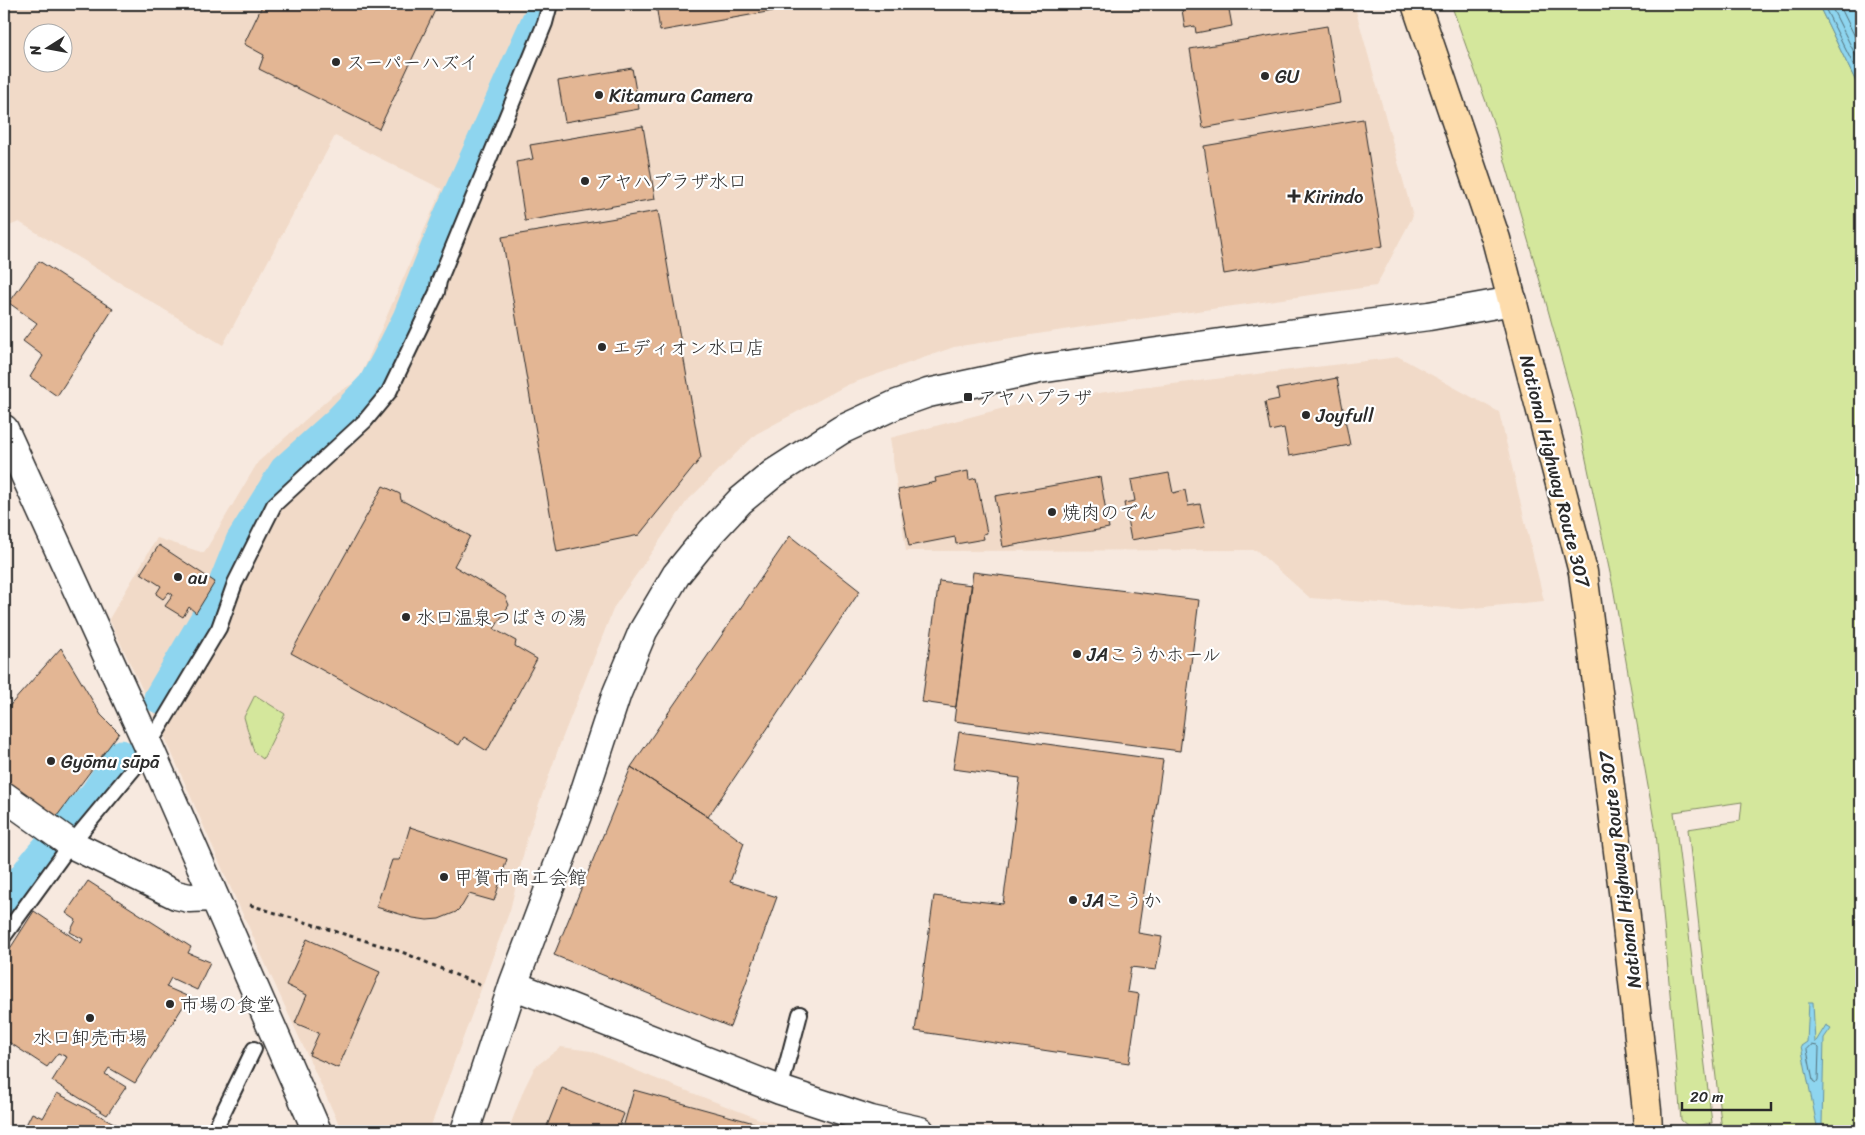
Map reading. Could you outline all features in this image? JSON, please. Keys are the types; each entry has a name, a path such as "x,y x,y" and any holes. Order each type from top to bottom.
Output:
{"highway":[{"name":"National Highway Route 307","path":"1416,4 1496,239 1583,572 1624,899 1648,1131"}],"street":[{"path":"465,1131 513,985 577,815 617,693 643,631 676,575 711,532 740,501 774,474 841,430 897,404 937,391 1039,369 1429,316 1513,301"},
{"path":"4,429 148,745 317,1131"},
{"path":"4,796 62,838 176,895 189,898 214,897"},
{"path":"513,985 780,1090 871,1120 920,1131"}],"lane":[{"path":"4,936 62,838 135,767 218,628 235,583 274,505 365,421 389,392 437,292 438,281 546,23 550,4"},
{"path":"780,1090 800,1014"},
{"path":"214,1131 254,1049"}],"path":[{"path":"244,904 402,952 483,987"}],"shaded area":[{"path":"4,4 1354,4 1413,216 1376,286 954,347 847,385 756,434 687,501 614,607 560,744 528,835 510,910 429,1131 342,1131 228,882 163,733 109,619 157,538 204,553 258,462 333,395 359,380 442,189 335,136 223,345 19,222 4,228"},
{"path":"1399,357 1499,412 1544,601 1462,609 1310,598 1256,550 906,551 890,438 1031,401"},
{"path":"561,1047 591,1051 759,1119 805,1131 508,1131 524,1089 535,1067"}],"green space":[{"path":"1451,4 1818,4 1861,92 1861,1131 1722,1131 1688,829 1740,821 1742,802 1674,812 1712,1123 1689,1127 1681,1120 1656,832 1613,587 1576,412 1542,288 1496,130"},
{"path":"255,695 285,714 263,759 254,752 244,717"}],"water":[{"path":"1818,4 1861,4 1861,92"},
{"path":"1809,1002 1813,1002 1815,1043 1826,1025 1831,1028 1824,1038 1822,1124 1825,1131 1818,1131 1801,1046 1807,1042"}],"building":[{"name":"スーパーハズイ","path":"263,4 438,4 379,129 259,69 264,55 244,44"},
{"path":"656,4 812,4 660,31"},
{"path":"1181,4 1228,4 1232,26 1196,33 1195,26 1185,28"},
{"name":"GU","path":"1327,26 1340,103 1203,128 1190,49"},
{"name":"Kitamura Camera","path":"632,68 639,109 565,122 558,81"},
{"name":"Kirindo","path":"1363,119 1383,246 1224,274 1204,146"},
{"name":"アヤハプラザ水口","path":"643,126 655,199 525,221 516,162 533,159 530,145"},
{"name":"エディオン水口店","path":"658,211 701,458 639,535 557,552 502,237"},
{"path":"39,261 113,309 57,396 30,377 43,356 23,341 37,323 9,303"},
{"name":"Joyfull","path":"1337,378 1350,445 1289,456 1284,428 1270,431 1265,402 1279,399 1277,389"},
{"path":"968,471 969,480 976,478 987,533 983,534 984,539 956,544 955,537 909,546 898,490 936,482 935,478"},
{"path":"1169,473 1173,493 1185,490 1188,506 1200,504 1205,527 1131,540 1124,503 1135,501 1131,480"},
{"name":"焼肉のでん","path":"1100,477 1109,528 1003,547 995,496"},
{"name":"水口温泉つばきの湯","path":"383,486 400,494 401,500 470,536 454,566 505,596 509,605 494,629 516,641 515,646 537,659 487,751 464,737 459,745 291,653"},
{"path":"790,536 860,591 708,817 631,767"},
{"name":"au","path":"159,545 215,582 196,613 189,607 183,617 165,606 173,595 169,592 163,599 156,594 161,586 141,573"},
{"name":"JAこうかホール","path":"973,572 1199,600 1180,751 954,721"},
{"path":"939,581 972,585 956,707 922,702"},
{"name":"Gyōmu sūpā","path":"61,648 101,715 119,733 51,824 4,789 4,712"},
{"name":"JAこうか","path":"959,732 1163,760 1138,933 1162,937 1156,970 1131,967 1127,992 1139,994 1129,1063 915,1031 934,896 1003,904 1020,778 953,769"},
{"path":"631,767 744,843 730,882 777,897 730,1027 554,955"},
{"name":"甲賀市商工会館","path":"410,827 507,859 494,901 469,894 456,912 439,919 427,920 413,918 376,907 392,860 400,860"},
{"name":"水口卸売市場","path":"88,881 191,947 188,953 210,962 197,990 171,978 166,987 189,997 135,1083 109,1068 105,1074 126,1087 107,1115 52,1081 67,1057 58,1053 47,1067 4,1039 4,958 34,911 81,943 83,939 70,932 76,920 66,913"},
{"path":"307,939 380,972 338,1068 309,1055 319,1033 295,1023 307,995 286,985"},
{"path":"562,1088 624,1114 617,1131 545,1131"},
{"path":"634,1090 783,1131 622,1131"},
{"path":"57,1093 129,1131 23,1131 32,1113 43,1118"}],"waterway":[{"path":"159,698 218,598 241,541 285,470 338,422 373,385 386,362 408,318 447,220 537,20"},
{"path":"4,903 40,856 95,794 121,755"}],"place":[{"name":"スーパーハズイ","path":"336,62"},
{"name":"GU","path":"1265,76"},
{"name":"Kitamura Camera","path":"599,95"},
{"name":"アヤハプラザ水口","path":"585,181"},
{"name":"Kirindo","path":"1294,196"},
{"name":"エディオン水口店","path":"602,347"},
{"name":"アヤハプラザ","path":"968,397"},
{"name":"Joyfull","path":"1306,415"},
{"name":"焼肉のでん","path":"1052,512"},
{"name":"au","path":"178,577"},
{"name":"水口温泉つばきの湯","path":"406,617"},
{"name":"JAこうかホール","path":"1077,654"},
{"name":"Gyōmu sūpā","path":"51,761"},
{"name":"甲賀市商工会館","path":"444,877"},
{"name":"JAこうか","path":"1073,900"},
{"name":"市場の食堂","path":"170,1004"},
{"name":"水口卸売市場","path":"90,1018"}]}
